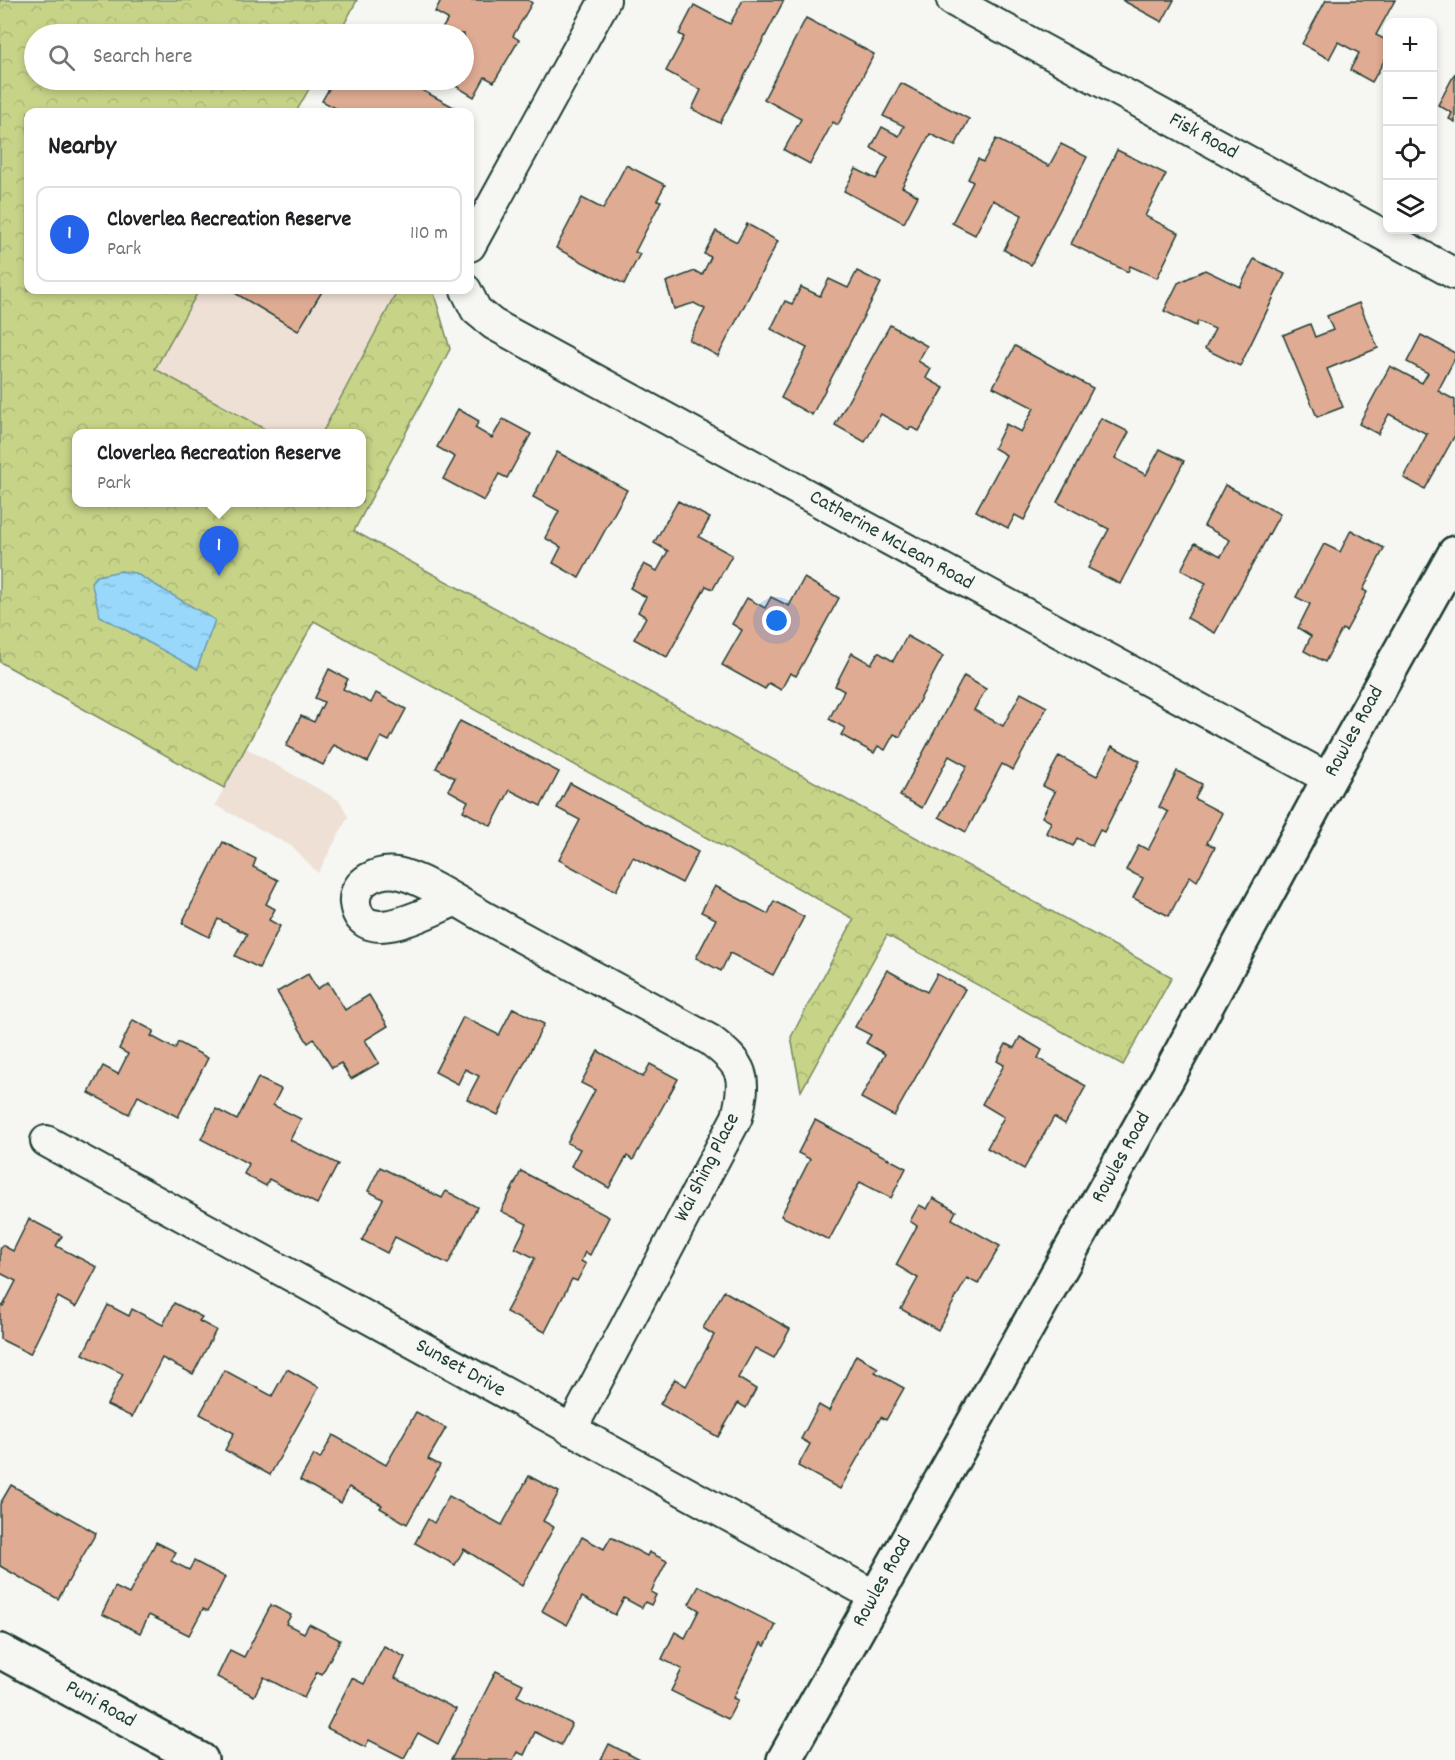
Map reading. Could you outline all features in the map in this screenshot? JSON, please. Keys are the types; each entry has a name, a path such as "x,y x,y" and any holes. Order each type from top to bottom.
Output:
{"street":[{"path":"474,239 605,0"},
{"name":"Fisk Road","path":"952,0 1455,274"},
{"name":"Catherine McLean Road","path":"468,294 476,310 493,324 1329,779"},
{"name":"Rowles Road","path":"784,1760 1168,1077 1329,779 1455,553"},
{"name":"Wai Shing Place","path":"455,901 710,1040 740,1068 744,1082 737,1117 571,1430"},
{"name":"Sunset Drive","path":"46,1141 875,1596"},
{"name":"Puni Road","path":"0,1651 201,1760"}],"shaded area":[{"path":"197,294 396,294 324,429 265,429 155,369"},
{"path":"246,748 340,801 348,817 318,873 293,847 215,805"}],"green space":[{"path":"0,0 357,0 344,24 24,24 24,90 308,90 298,108 24,108 24,294 197,294 155,369 265,429 72,429 72,507 366,507 366,429 324,429 396,294 434,294 450,349 354,531 1172,977 1123,1065 887,935 801,1091 791,1037 854,919 314,621 224,788 0,662"}],"water":[{"path":"121,571 135,573 215,620 197,669 100,616 91,582 97,576"}],"building":[{"path":"441,0 528,0 532,3 513,36 519,40 494,82 485,77 474,97 462,90 474,90 474,24 445,24 448,19 435,12"},
{"path":"743,0 784,0 720,123 692,109 701,90 666,71 684,37 679,34 694,5 730,24"},
{"path":"1122,0 1174,0 1162,22"},
{"path":"1326,0 1395,0 1385,18 1383,18 1376,35 1383,38 1383,63 1372,82 1350,70 1359,53 1338,42 1329,59 1302,44"},
{"path":"806,18 874,54 838,125 833,122 810,164 784,150 801,119 764,99"},
{"path":"1455,73 1455,122 1449,119 1452,113 1438,105"},
{"path":"901,83 969,119 955,146 930,134 902,187 918,196 904,223 844,191 856,169 876,179 888,157 871,148 882,127 899,136 904,126 883,116"},
{"path":"328,90 422,90 456,108 335,108 322,101"},
{"path":"996,139 1049,166 1061,144 1087,157 1031,265 1004,250 1022,215 993,200 975,235 952,223 973,182 968,179 978,159 983,162"},
{"path":"1117,150 1166,174 1145,216 1179,233 1157,278 1130,266 1128,272 1071,244"},
{"path":"626,165 665,185 657,200 661,201 635,252 640,254 624,284 556,248 582,198 603,209"},
{"path":"747,224 778,241 718,356 689,340 705,309 694,303 674,309 666,282 695,271 702,275 711,257 704,254 716,231 737,242"},
{"path":"1254,259 1285,274 1240,366 1205,349 1215,329 1198,321 1196,326 1164,311 1178,283 1205,270 1240,287"},
{"path":"857,271 881,283 812,415 781,398 807,348 771,329 785,301 792,304 801,287 820,296 829,279 848,288"},
{"path":"237,294 321,294 298,331"},
{"path":"1359,303 1378,348 1327,369 1343,407 1317,417 1283,335 1310,324 1315,337 1333,330 1327,316"},
{"path":"890,325 927,346 918,361 931,369 926,378 944,388 919,431 910,427 909,430 881,414 865,442 835,425"},
{"path":"1421,335 1455,353 1455,358 1438,391 1455,400 1455,435 1425,489 1404,478 1427,434 1389,414 1378,434 1359,424 1390,366 1422,383 1428,373 1407,362"},
{"path":"1015,346 1093,388 1024,520 1015,515 1008,528 976,511 1006,455 994,448 1006,424 1021,432 1034,408 993,387"},
{"path":"458,409 479,421 475,428 492,438 503,419 531,434 507,478 499,474 484,501 443,479 455,457 437,447"},
{"path":"1101,418 1129,432 1115,458 1146,475 1160,449 1184,461 1120,584 1088,568 1109,529 1057,502"},
{"path":"557,452 627,490 579,578 553,563 561,547 545,538 559,511 533,497"},
{"path":"1225,485 1280,514 1215,633 1187,618 1206,583 1181,570 1195,543 1221,556 1230,540 1204,526"},
{"path":"678,501 710,518 699,537 732,555 713,589 706,586 667,657 634,639 646,617 638,612 646,597 630,588 644,564 657,571 668,551 654,543"},
{"path":"1351,530 1384,548 1363,590 1367,592 1346,631 1342,629 1325,662 1304,651 1311,636 1298,628 1310,604 1296,597 1324,544 1340,552"},
{"path":"804,578 839,598 796,676 790,673 781,690 769,683 765,689 722,665 742,630 732,624 747,598 765,608 771,597 789,606"},
{"path":"907,636 943,656 900,737 894,734 885,750 878,746 874,753 841,735 845,728 829,719 844,691 835,686 852,653 871,664 878,652 893,661"},
{"path":"329,669 348,679 343,689 371,703 376,693 406,709 389,741 381,737 368,762 334,745 323,765 286,746 301,716 314,722 324,702 315,698"},
{"path":"964,676 986,689 974,710 1003,726 1021,693 1047,707 1013,770 1002,764 966,832 939,817 967,766 949,756 922,808 900,796"},
{"path":"460,721 559,772 541,806 510,790 491,826 463,811 468,801 448,790 455,778 436,768"},
{"path":"1112,746 1140,761 1104,832 1100,830 1092,846 1077,838 1073,846 1046,833 1051,822 1042,817 1055,792 1043,786 1059,756 1097,776"},
{"path":"1177,771 1202,784 1195,799 1222,813 1207,843 1215,847 1197,881 1190,876 1169,916 1133,898 1143,878 1126,870 1139,845 1148,850 1168,812 1159,807"},
{"path":"570,783 698,852 682,883 633,857 616,891 559,860 580,820 557,808"},
{"path":"223,842 256,859 253,867 278,880 266,904 275,909 269,920 280,926 259,968 235,956 247,934 218,919 209,937 182,923"},
{"path":"715,886 768,914 774,901 804,917 773,975 730,953 721,971 696,958 716,919 701,912"},
{"path":"887,970 927,992 937,974 965,989 894,1116 861,1098 885,1054 866,1043 871,1035 855,1027"},
{"path":"308,974 317,989 328,982 345,1010 369,995 388,1026 365,1040 379,1063 351,1079 341,1063 332,1068 314,1039 308,1043 277,992"},
{"path":"513,1008 544,1024 498,1115 467,1099 479,1076 465,1069 458,1084 435,1072 463,1017 499,1035"},
{"path":"133,1020 154,1031 151,1036 175,1049 178,1042 208,1058 178,1117 138,1096 129,1114 89,1093 103,1066 118,1074 128,1054 119,1049"},
{"path":"1020,1037 1042,1050 1038,1058 1086,1086 1065,1124 1054,1117 1024,1169 987,1148 1004,1117 982,1104 1004,1065 997,1061 1006,1044 1014,1048"},
{"path":"598,1051 643,1077 650,1064 678,1079 633,1160 627,1156 609,1188 571,1166 580,1149 567,1143 595,1090 581,1083"},
{"path":"258,1078 281,1089 273,1105 301,1119 290,1140 338,1164 317,1204 269,1179 266,1186 244,1174 249,1164 201,1139 216,1109 237,1120"},
{"path":"815,1120 906,1168 891,1198 860,1182 829,1240 781,1216 810,1159 798,1153"},
{"path":"380,1167 442,1198 446,1191 477,1207 448,1264 395,1237 387,1253 362,1240 383,1199 368,1191"},
{"path":"521,1171 609,1217 590,1255 585,1252 581,1261 586,1264 577,1281 572,1279 545,1332 506,1312 535,1258 515,1248 527,1224 501,1211"},
{"path":"933,1198 956,1211 952,1219 1000,1246 978,1284 967,1278 938,1330 901,1309 918,1278 896,1265 917,1226 910,1221 919,1205 927,1209"},
{"path":"29,1219 62,1236 56,1246 97,1267 76,1307 58,1297 30,1354 0,1339 0,1305 3,1306 16,1281 0,1273 0,1250 2,1245 13,1251"},
{"path":"724,1291 790,1329 774,1358 755,1348 738,1378 756,1389 746,1408 738,1403 718,1437 660,1404 675,1379 686,1386 714,1335 703,1328"},
{"path":"174,1303 202,1317 199,1321 216,1330 193,1374 162,1358 132,1417 107,1405 123,1374 83,1354 108,1305 129,1316 132,1309 163,1325"},
{"path":"856,1355 878,1368 875,1372 904,1388 886,1420 881,1417 840,1489 798,1466 810,1444 801,1439 819,1405 829,1411"},
{"path":"287,1369 319,1387 270,1475 225,1450 234,1433 200,1414 224,1370 272,1396"},
{"path":"416,1412 446,1428 428,1459 440,1465 407,1524 380,1508 382,1505 349,1487 341,1503 300,1480 314,1455 320,1459 333,1435 386,1465"},
{"path":"529,1476 559,1492 543,1521 554,1527 522,1586 464,1549 455,1565 415,1543 428,1519 434,1523 449,1496 502,1525"},
{"path":"11,1485 96,1533 58,1599 0,1566 0,1504"},
{"path":"582,1537 604,1549 611,1537 647,1556 649,1552 667,1561 651,1592 656,1595 651,1605 645,1602 642,1608 624,1598 615,1615 582,1597 567,1625 542,1611"},
{"path":"156,1542 176,1552 171,1561 189,1570 194,1561 225,1577 208,1611 203,1609 189,1635 149,1615 140,1633 102,1614 115,1587 129,1594"},
{"path":"699,1586 776,1625 765,1646 761,1643 733,1698 738,1700 728,1719 671,1691 682,1669 662,1659 675,1632 685,1638 699,1610 689,1604"},
{"path":"271,1605 291,1615 286,1624 304,1633 309,1624 340,1640 322,1674 317,1672 304,1698 264,1677 254,1696 217,1677 230,1650 244,1657"},
{"path":"384,1646 405,1657 395,1678 456,1709 438,1744 418,1733 404,1758 369,1740 365,1747 327,1728 352,1678 364,1684"},
{"path":"496,1671 523,1684 517,1696 572,1724 561,1745 535,1732 524,1755 517,1752 513,1760 451,1760"},
{"path":"609,1744 640,1760 601,1760"}],"place":[{"name":"Cloverlea Recreation Reserve","path":"219,576"}]}
